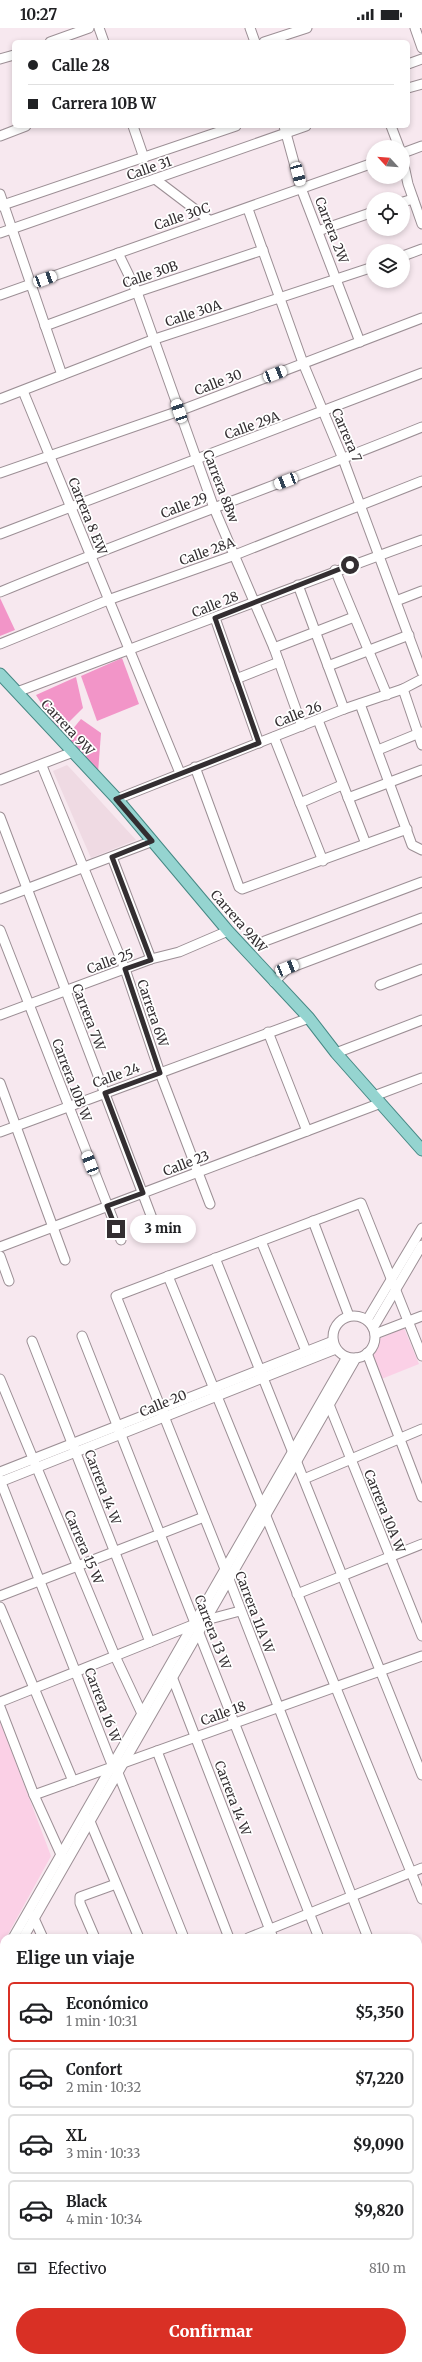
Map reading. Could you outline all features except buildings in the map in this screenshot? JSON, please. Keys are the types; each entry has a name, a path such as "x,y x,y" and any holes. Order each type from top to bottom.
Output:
{"main road":[{"name":"Carrera 9W","path":"0,674 116,799"},
{"name":"Carrera 9AW","path":"116,799 228,931 308,1018 336,1053 422,1150"}],"street":[{"path":"56,40 89,28"},
{"path":"99,28 103,40"},
{"path":"250,28 254,40"},
{"path":"270,40 307,28"},
{"path":"415,28 422,48"},
{"path":"0,60 12,55"},
{"path":"410,63 422,59"},
{"path":"410,87 422,84"},
{"path":"0,136 21,128"},
{"path":"134,128 144,158"},
{"name":"Calle 31","path":"2,205 230,128"},
{"name":"Calle 31","path":"0,233 155,179 285,130 296,128"},
{"path":"393,128 397,140"},
{"name":"Carrera 2W","path":"285,130 301,188 360,342"},
{"path":"410,150 422,146"},
{"name":"Calle 30C","path":"0,295 209,220 248,209 301,188 366,166"},
{"path":"155,179 209,220"},
{"path":"409,184 422,224"},
{"path":"0,194 2,205 12,229 62,375"},
{"name":"Carrera 7","path":"248,209 279,300 323,412 344,459 422,672"},
{"path":"318,231 366,214"},
{"path":"410,253 422,249"},
{"name":"Calle 30B","path":"45,326 137,292 263,250"},
{"name":"Carrera 8Bw","path":"118,253 137,292 214,508 235,555 253,603 274,648 302,726"},
{"name":"Calle 30A","path":"0,399 155,339 279,300 366,270"},
{"name":"Calle 30","path":"1,470 48,456 179,411 422,318"},
{"name":"Calle 29A","path":"0,534 422,373"},
{"name":"Carrera 8 EW","path":"23,391 48,456 72,507 128,650 180,773"},
{"name":"Calle 29","path":"0,592 90,555 344,459 422,427"},
{"name":"Calle 28A","path":"0,644 108,600 235,555 422,481"},
{"name":"Calle 28","path":"17,692 215,618 335,570 422,540"},
{"path":"335,570 387,695"},
{"path":"298,585 314,632 344,709"},
{"path":"396,601 422,591"},
{"path":"274,648 354,617"},
{"path":"215,618 259,743"},
{"path":"328,666 409,635"},
{"path":"236,678 279,662"},
{"name":"Calle 26","path":"116,799 344,709 387,695 422,679"},
{"path":"403,688 420,733 422,745"},
{"path":"360,704 412,845 422,850"},
{"path":"318,720 342,786 366,844"},
{"path":"378,750 420,733"},
{"path":"274,737 323,861"},
{"path":"0,780 42,766 73,752"},
{"name":"Carrera 6W","path":"42,766 125,969 160,1073 210,1204"},
{"path":"195,767 239,887 245,889 407,829"},
{"path":"348,798 422,770"},
{"path":"300,802 342,786"},
{"name":"Carrera 7W","path":"0,817 155,1226"},
{"path":"0,899 152,841"},
{"path":"112,857 151,960"},
{"path":"265,941 422,882"},
{"path":"274,982 287,968 422,918"},
{"name":"Carrera 10B W","path":"0,930 121,1240"},
{"name":"Calle 25","path":"0,1015 125,969 179,952 228,931"},
{"path":"380,985 422,969"},
{"name":"Calle 24","path":"0,1132 308,1018"},
{"path":"336,1053 422,1020"},
{"path":"268,1032 307,1131"},
{"name":"Calle 23","path":"0,1246 307,1131 422,1078"},
{"path":"0,1083 65,1260"},
{"path":"422,1356 361,1203 168,1276 422,1899"},
{"path":"312,1221 349,1316"},
{"path":"367,1320 422,1228"},
{"path":"261,1241 306,1351"},
{"path":"374,1331 422,1245"},
{"path":"0,1256 9,1281"},
{"path":"215,1258 297,1461 379,1671 422,1775"},
{"name":"Carrera 11A W","path":"168,1276 116,1296 225,1569 366,1934"},
{"path":"15,1934 30,1909 90,1822 144,1719 173,1678 225,1569 325,1396 352,1358 368,1353 375,1342 374,1331 367,1320 359,1316 349,1316 336,1325 335,1344 352,1358"},
{"path":"374,1331 422,1316"},
{"name":"Carrera 13 W","path":"82,1336 317,1934"},
{"name":"Carrera 14 W","path":"32,1341 150,1642"},
{"name":"Calle 20","path":"261,1374 306,1351 335,1344"},
{"name":"Calle 20","path":"0,1482 37,1468 74,1448 335,1344"},
{"path":"368,1353 399,1439 422,1496"},
{"path":"26,1934 35,1919 86,1812 116,1770 125,1763 169,1667 197,1627 206,1620 329,1406 352,1358"},
{"name":"Carrera 15 W","path":"0,1379 115,1656 144,1719"},
{"name":"Carrera 10A W","path":"325,1396 422,1636"},
{"path":"304,1479 422,1429"},
{"name":"Calle 20","path":"0,1472 33,1459 74,1448"},
{"name":"Carrera 16 W","path":"0,1482 182,1934"},
{"path":"0,1596 204,1517"},
{"path":"297,1594 422,1544"},
{"path":"0,1607 33,1689 73,1781"},
{"path":"206,1620 240,1611"},
{"path":"0,1702 150,1642 197,1627"},
{"name":"Calle 18","path":"125,1763 422,1656"},
{"name":"Carrera 14 W","path":"169,1667 272,1934"},
{"path":"0,1707 34,1796 63,1860"},
{"path":"157,1751 227,1934"},
{"path":"34,1796 73,1781 116,1770"},
{"path":"86,1812 137,1934"},
{"path":"272,1934 309,1913 422,1868"},
{"path":"93,1934 80,1903 80,1897 116,1884"},
{"path":"30,1909 41,1934"}],"shaded area":[{"path":"0,598 15,630 0,636"},
{"path":"122,658 139,704 97,721 81,676"},
{"path":"76,677 83,708 56,735 56,727 36,695"},
{"path":"81,719 101,733 98,773 67,736"},
{"path":"67,765 136,840 91,858 53,771"},
{"path":"404,1328 419,1364 379,1380 371,1358 377,1349 379,1339"},
{"path":"0,1721 51,1856 8,1934 0,1934"}],"route":[{"path":"116,1229 107,1206 143,1193 105,1093 160,1073 125,969 151,960 112,857 152,841 116,799 259,743 215,618 350,565"}]}
